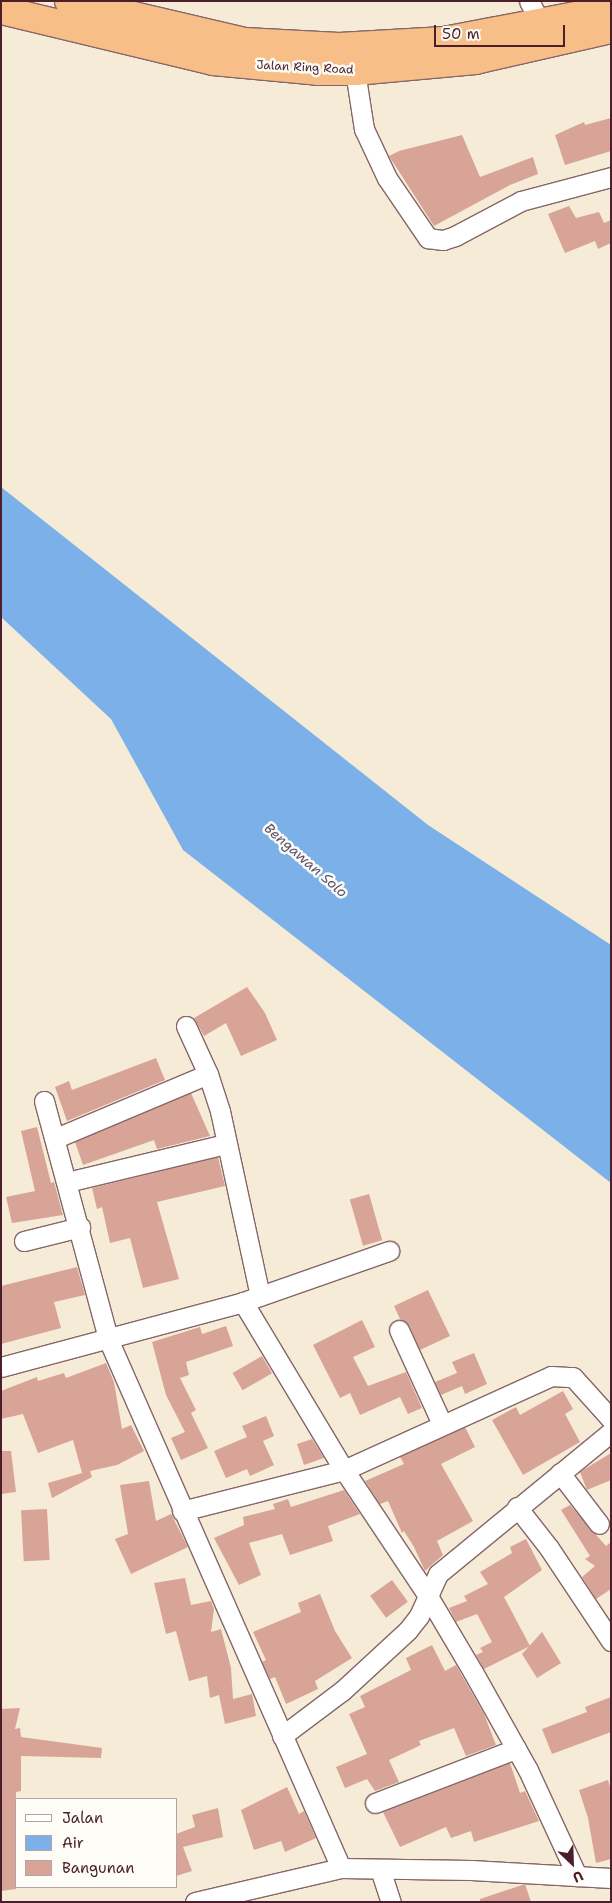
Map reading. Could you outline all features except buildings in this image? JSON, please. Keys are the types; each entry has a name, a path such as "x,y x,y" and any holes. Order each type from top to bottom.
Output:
{"highway":[{"name":"Jalan Ring Road","path":"69,1 94,21 212,61 257,67 356,71 475,60 611,29"},
{"name":"Jalan Ring Road","path":"1,10 196,32 290,46 393,46 542,25 611,9"}],"street":[{"path":"529,1 542,25"},
{"path":"356,71 364,129 387,178 428,238 443,240 455,236 521,201 611,177"},
{"path":"186,1026 208,1074 220,1111 251,1299 344,1470 428,1596 516,1749 558,1830 577,1876"},
{"path":"56,1138 208,1074"},
{"path":"44,1100 56,1138 108,1339 182,1511 341,1868"},
{"path":"67,1182 225,1144"},
{"path":"24,1242 80,1228"},
{"path":"1,1367 251,1299 389,1250"},
{"path":"399,1330 442,1424"},
{"path":"182,1511 344,1470 551,1376 565,1374 579,1382 611,1419"},
{"path":"282,1736 372,1664 419,1616 438,1574 517,1507 611,1432"},
{"path":"560,1473 600,1524"},
{"path":"517,1507 605,1617 611,1641"},
{"path":"375,1803 516,1749"},
{"path":"195,1902 241,1896 341,1868 611,1878"},
{"path":"380,1869 391,1902"}],"water":[{"name":"Bengawan Solo","path":"1,487 428,825 611,945 611,1183 183,850 111,719 1,617"}]}
